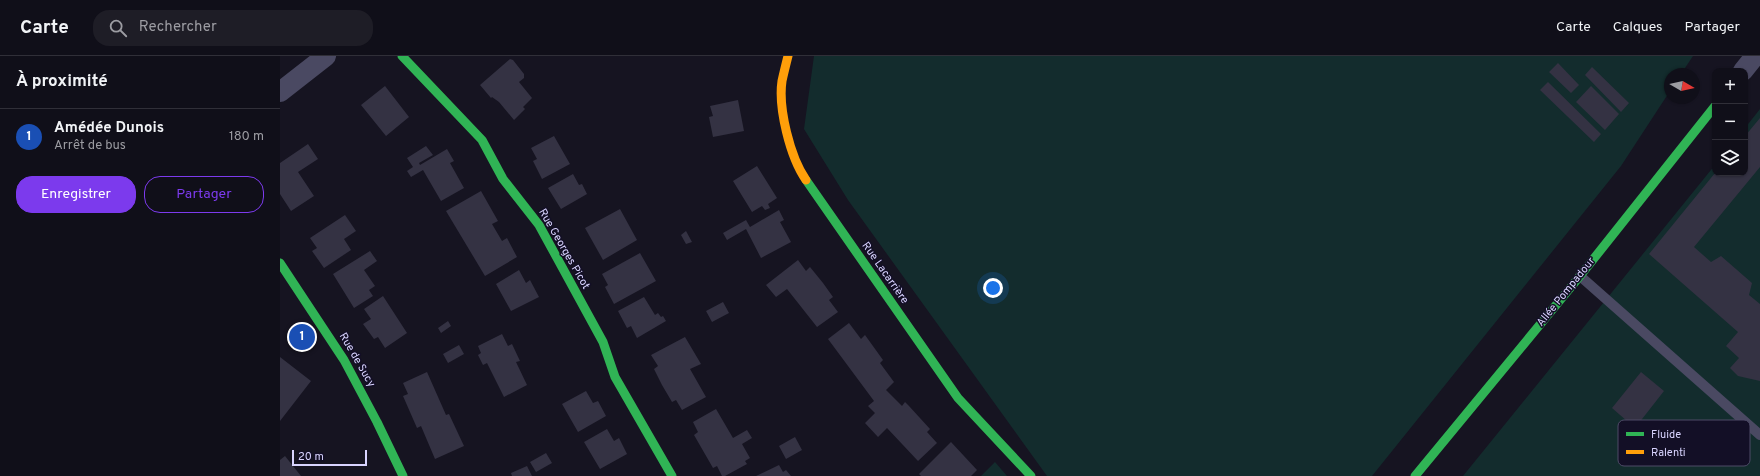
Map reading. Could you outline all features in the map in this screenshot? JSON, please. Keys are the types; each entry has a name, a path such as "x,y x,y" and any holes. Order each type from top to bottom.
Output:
{"street":[{"path":"280,92 326,56"},
{"name":"Rue Georges Picot","path":"402,56 482,140 503,180 539,225 603,342 615,377 672,476"},
{"name":"Rue Lacarrière","path":"788,56 782,82 784,123 798,168 958,398 1031,476"},
{"path":"1745,68 1755,56"},
{"name":"Allée Pompadour","path":"1415,476 1580,276 1712,110"},
{"name":"Rue de Sucy","path":"280,262 344,360 377,422 402,476"}],"lane":[{"path":"1580,276 1744,420"},
{"path":"1750,425 1760,434"}],"green space":[{"path":"814,56 1693,56 1685,68 1664,68 1664,100 1621,166 1372,476 1047,476 848,200 804,129"},
{"path":"1760,109 1760,476 1463,476 1712,169 1712,176 1748,176 1748,124"},
{"path":"995,462 1007,476 981,476"}],"building":[{"path":"510,59 513,60 524,74 524,78 519,82 532,98 523,107 525,109 514,120 499,102 492,97 491,98 480,85"},
{"path":"1558,63 1579,85 1571,93 1549,72"},
{"path":"1592,67 1629,103 1621,112 1585,75"},
{"path":"1548,82 1601,134 1594,142 1540,90"},
{"path":"385,86 409,117 386,136 361,105"},
{"path":"1591,86 1619,114 1605,130 1576,102"},
{"path":"738,100 744,131 713,137 709,117 713,116 710,106"},
{"path":"1760,118 1760,167 1694,247 1711,262 1721,256 1752,283 1749,295 1760,304 1760,381 1738,376 1730,368 1739,358 1726,346 1738,332 1649,254 1713,176 1748,176 1748,132"},
{"path":"554,136 570,164 542,179 533,161 537,159 531,148"},
{"path":"308,144 318,159 298,172 314,196 291,211 280,194 280,163"},
{"path":"426,146 433,155 419,163 420,165 447,149 454,161 450,163 464,188 441,201 423,170 411,177 407,171 413,167 407,158"},
{"path":"757,166 777,198 768,204 770,208 765,210 762,206 752,212 733,181"},
{"path":"573,174 579,185 582,184 587,194 561,209 548,188"},
{"path":"481,191 498,221 492,224 502,241 507,238 517,257 485,276 446,211"},
{"path":"620,209 637,240 603,260 585,228"},
{"path":"779,210 784,220 780,222 791,242 761,258 746,229 727,240 723,233 746,220 750,227"},
{"path":"345,215 356,231 344,239 351,250 324,268 312,251 317,248 310,238"},
{"path":"686,231 692,242 686,244 681,235"},
{"path":"370,251 377,261 364,270 375,286 369,290 373,296 354,308 333,274"},
{"path":"640,253 656,281 614,304 605,287 608,285 602,274"},
{"path":"798,260 806,271 810,267 823,283 833,297 829,300 838,312 817,327 787,289 776,297 766,285"},
{"path":"519,270 526,283 530,280 539,297 511,311 496,284"},
{"path":"383,296 407,333 385,348 378,337 374,339 363,324 371,319 364,309"},
{"path":"644,297 655,315 658,313 661,317 663,316 666,321 637,338 631,326 627,328 618,311"},
{"path":"723,302 729,313 712,322 706,311"},
{"path":"448,321 451,326 441,333 438,328"},
{"path":"849,323 861,339 865,335 883,360 880,363 894,382 886,390 902,406 905,402 909,406 930,429 927,432 937,443 918,461 887,428 878,437 865,423 875,413 868,406 874,401 828,339"},
{"path":"502,334 508,346 512,344 520,361 516,362 527,385 504,397 487,363 483,365 478,355 481,353 478,346"},
{"path":"685,337 701,364 690,369 706,397 682,410 676,400 672,402 662,385 654,369 658,366 651,355"},
{"path":"459,345 464,354 448,363 443,354"},
{"path":"280,357 311,381 280,421"},
{"path":"427,372 446,415 449,414 464,446 435,459 421,426 417,428 403,396 408,394 403,383"},
{"path":"1641,372 1664,391 1641,420 1626,420 1612,408"},
{"path":"586,391 593,403 598,401 606,416 578,432 562,404"},
{"path":"716,409 733,438 747,430 752,438 742,444 750,458 745,461 747,464 725,476 722,476 717,466 713,468 694,435 698,432 693,422"},
{"path":"607,429 614,441 619,438 627,454 600,469 584,442"},
{"path":"795,437 802,450 786,459 779,446"},
{"path":"951,442 977,470 971,476 921,476 919,474"},
{"path":"546,453 552,463 536,472 530,462"},
{"path":"285,456 301,476 280,476 280,460"},
{"path":"779,465 783,472 786,470 791,476 756,476"},
{"path":"527,466 532,476 512,476 511,473"}],"traffic: fast":[{"path":"402,56 482,140 503,179 539,225 603,342 615,377 672,476"},
{"path":"1415,476 1580,276 1712,110"},
{"path":"806,180 958,398 1031,476"},
{"path":"280,263 344,360 377,422 403,476"}],"traffic: slow":[{"path":"788,56 782,81 782,105 786,132 790,146 806,180"}],"place":[{"name":"Amédée Dunois","path":"302,337"}]}
